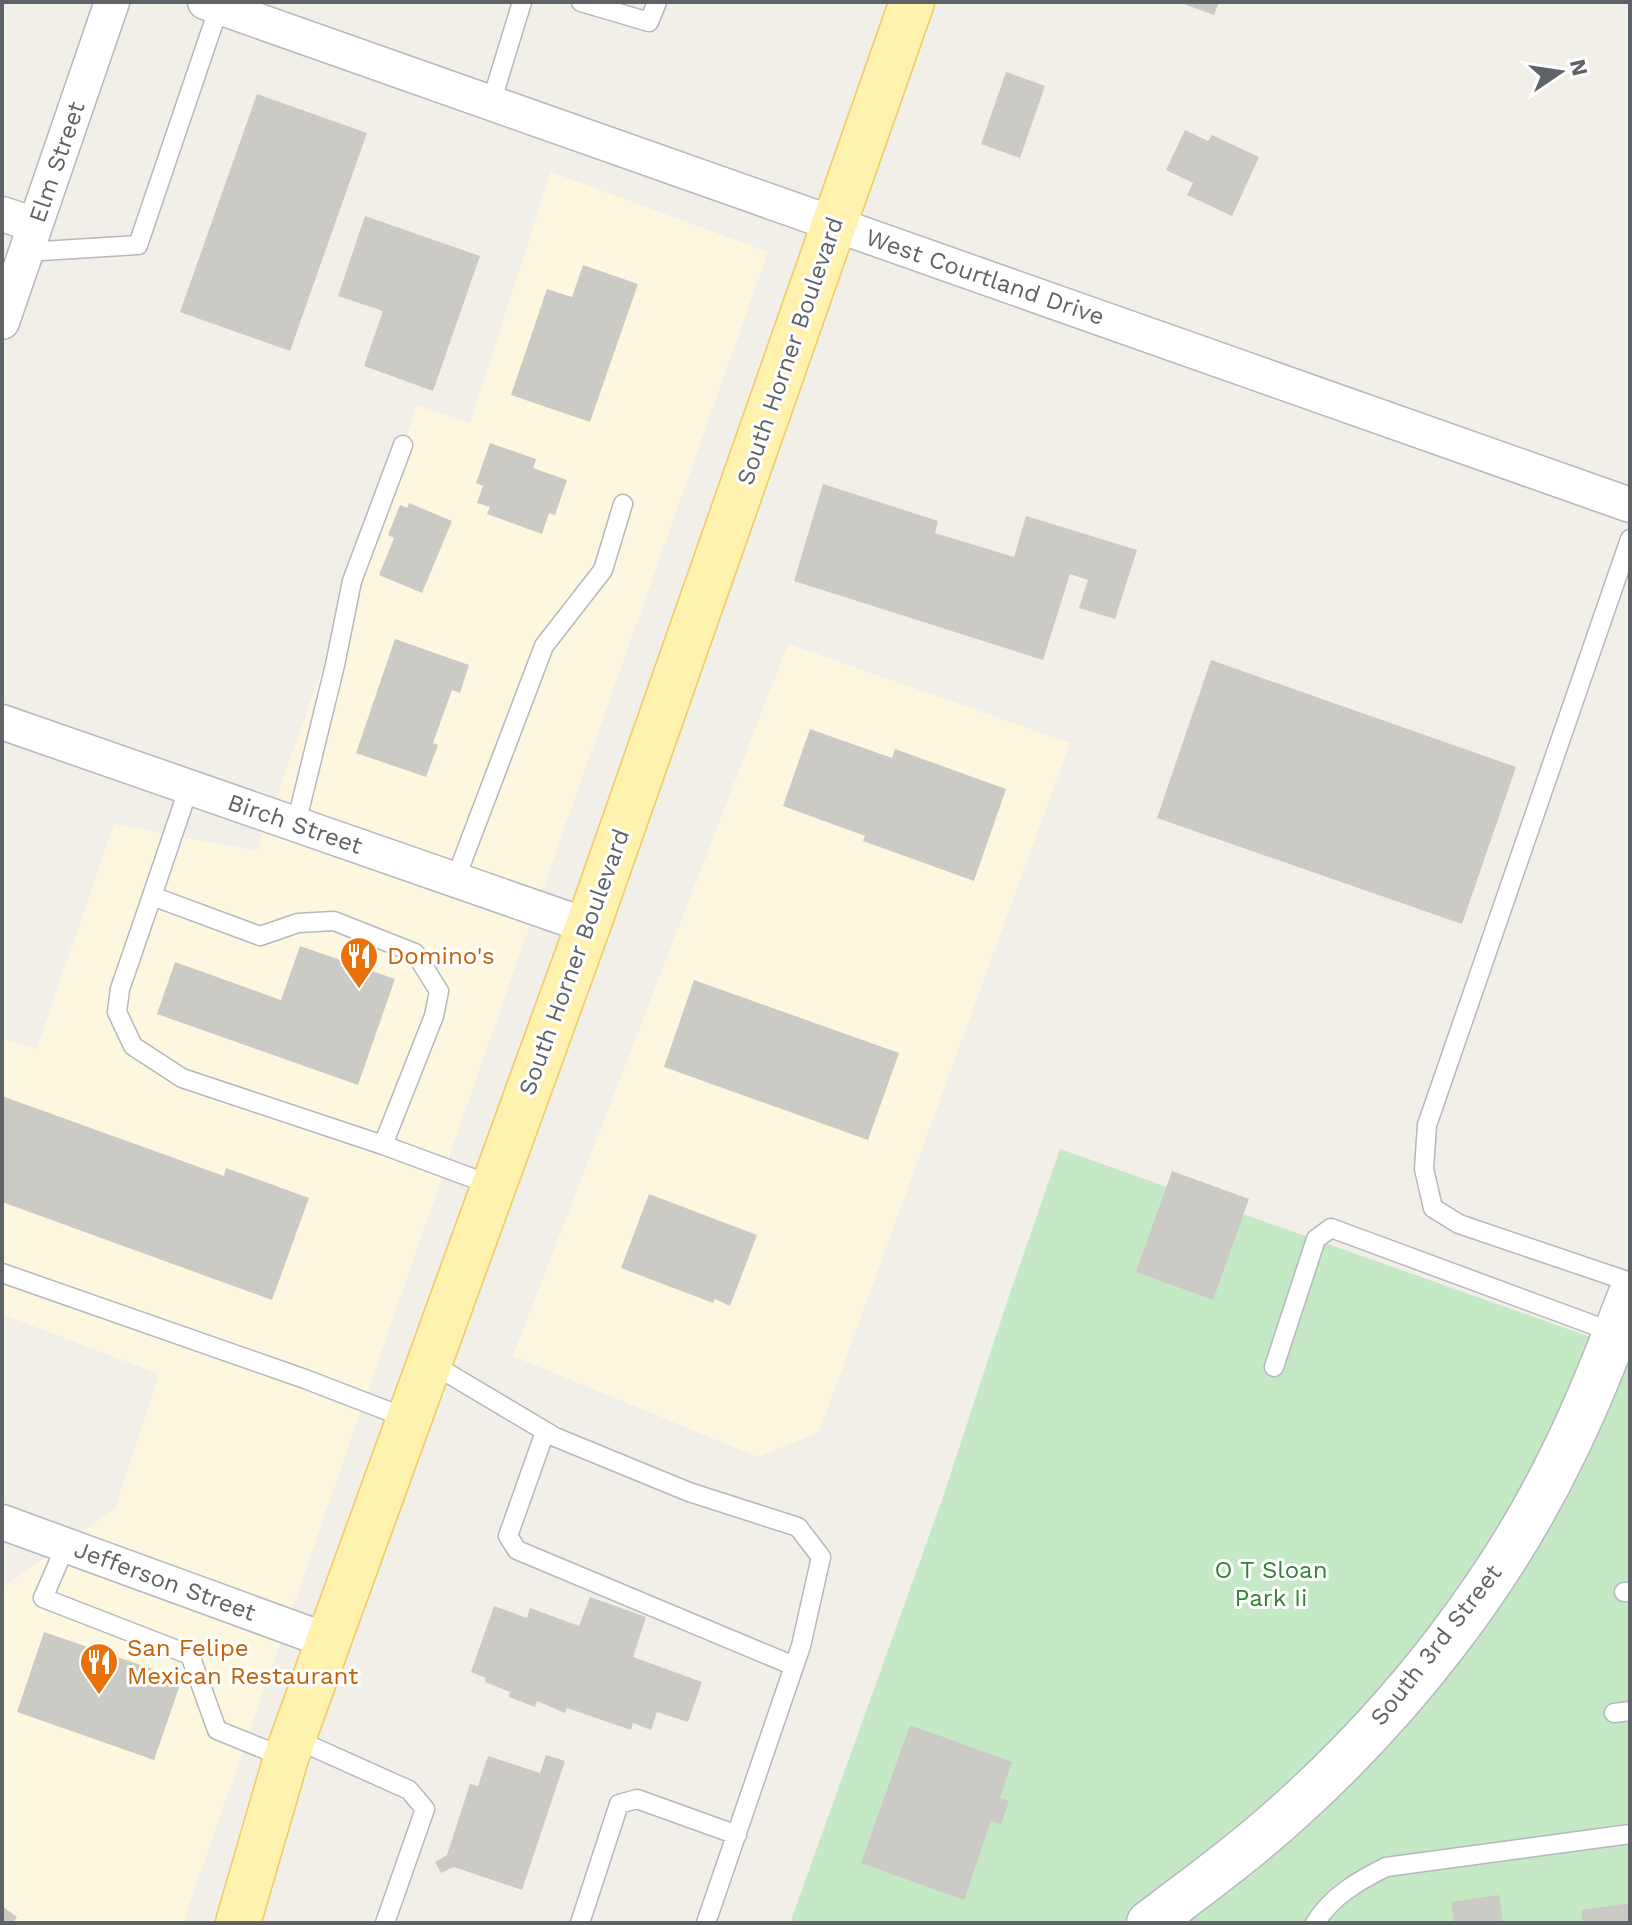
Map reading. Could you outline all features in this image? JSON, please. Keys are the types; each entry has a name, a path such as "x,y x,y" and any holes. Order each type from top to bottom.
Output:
{"main road":[{"name":"South Horner Boulevard","path":"238,1923 289,1748 588,926 912,2"}],"street":[{"name":"Elm Street","path":"2,322 112,2"},
{"name":"West Courtland Drive","path":"212,4 1630,505"},
{"path":"2,214 31,238"},
{"name":"Birch Street","path":"2,722 588,926"},
{"name":"South 3rd Street","path":"1149,1923 1290,1811 1344,1760 1411,1684 1464,1617 1513,1545 1566,1449 1623,1314"},
{"name":"Jefferson Street","path":"2,1522 328,1641"}],"lane":[{"path":"491,103 522,2"},
{"path":"581,2 649,22 657,2"},
{"path":"31,238 138,245 212,4"},
{"path":"296,824 352,581 403,445"},
{"path":"455,880 544,646 603,570 623,504"},
{"path":"1630,539 1427,1125 1424,1169 1433,1208 1459,1224 1630,1282"},
{"path":"189,787 120,989 117,1012 133,1046 182,1078 383,1145 494,1186"},
{"path":"152,896 260,936 298,923 334,921 415,953 439,991 434,1016 383,1145"},
{"path":"1274,1367 1316,1239 1331,1228 1623,1314"},
{"path":"2,1273 305,1379 409,1419"},
{"path":"429,1362 545,1432 689,1492 798,1527 821,1557 794,1666 706,1923"},
{"path":"545,1432 508,1536 517,1550 794,1666"},
{"path":"66,1545 43,1598 190,1655 217,1730 289,1748 409,1790 425,1809 385,1923"},
{"path":"580,1923 619,1804 637,1799 737,1835"},
{"path":"1315,1923 1324,1908 1357,1881 1386,1867 1630,1834"}],"shaded area":[{"path":"551,172 768,252 513,973 183,1923 2,1923 2,1588 115,1509 159,1374 2,1314 2,1038 37,1049 114,824 257,851 417,405 470,423"},
{"path":"788,644 1070,743 819,1432 758,1457 513,1356"}],"green space":[{"name":"O T Sloan Park Ii","path":"1060,1149 1630,1351 1630,1923 790,1923 942,1500"}],"building":[{"path":"1178,2 1219,2 1214,15"},
{"path":"1006,72 1045,86 1020,158 981,144"},
{"path":"257,94 367,133 290,351 180,312"},
{"path":"1185,130 1208,141 1212,135 1259,157 1232,216 1187,195 1193,183 1166,170"},
{"path":"365,216 480,256 433,391 364,366 383,311 338,296"},
{"path":"583,265 638,284 590,422 511,395 547,289 572,297"},
{"path":"490,443 536,459 533,468 567,480 555,515 549,513 542,534 487,514 490,507 477,503 483,486 476,483"},
{"path":"823,484 938,521 935,533 1014,557 1026,516 1137,550 1115,619 1079,608 1088,580 1070,574 1043,660 794,581"},
{"path":"409,503 452,521 422,593 379,575 394,538 388,535 400,505 407,508"},
{"path":"395,639 469,665 460,693 452,690 433,743 438,745 426,777 356,753"},
{"path":"1211,660 1516,767 1462,924 1157,818"},
{"path":"810,729 892,758 895,749 1006,789 974,881 863,841 865,836 783,806"},
{"path":"300,946 395,979 358,1085 157,1014 175,962 281,1000"},
{"path":"694,980 899,1053 868,1140 664,1067"},
{"path":"2,1096 224,1176 226,1168 309,1198 272,1300 2,1202"},
{"path":"1172,1171 1249,1199 1213,1300 1136,1272"},
{"path":"649,1194 757,1235 730,1306 715,1299 713,1303 621,1268"},
{"path":"590,1597 646,1617 633,1657 702,1682 688,1722 657,1712 651,1730 633,1723 631,1730 567,1708 565,1713 537,1701 535,1707 509,1697 510,1692 485,1682 486,1678 471,1672 494,1606 527,1618 530,1608 579,1626"},
{"name":"San Felipe Mexican Restaurant","path":"44,1632 182,1679 154,1760 17,1712"},
{"path":"910,1725 1012,1762 1000,1798 1009,1801 1001,1824 991,1821 964,1900 861,1863"},
{"path":"546,1755 565,1761 522,1890 454,1867 441,1873 435,1862 447,1855 470,1784 478,1786 488,1756 540,1773"},
{"path":"1499,1895 1503,1923 1454,1923 1451,1902"},
{"path":"1630,1903 1630,1923 1583,1923 1581,1910"},
{"path":"2,1906 17,1917 13,1923 2,1923"}],"place":[{"name":"Domino's","path":"359,990"},
{"name":"San Felipe Mexican Restaurant","path":"99,1696"}]}
